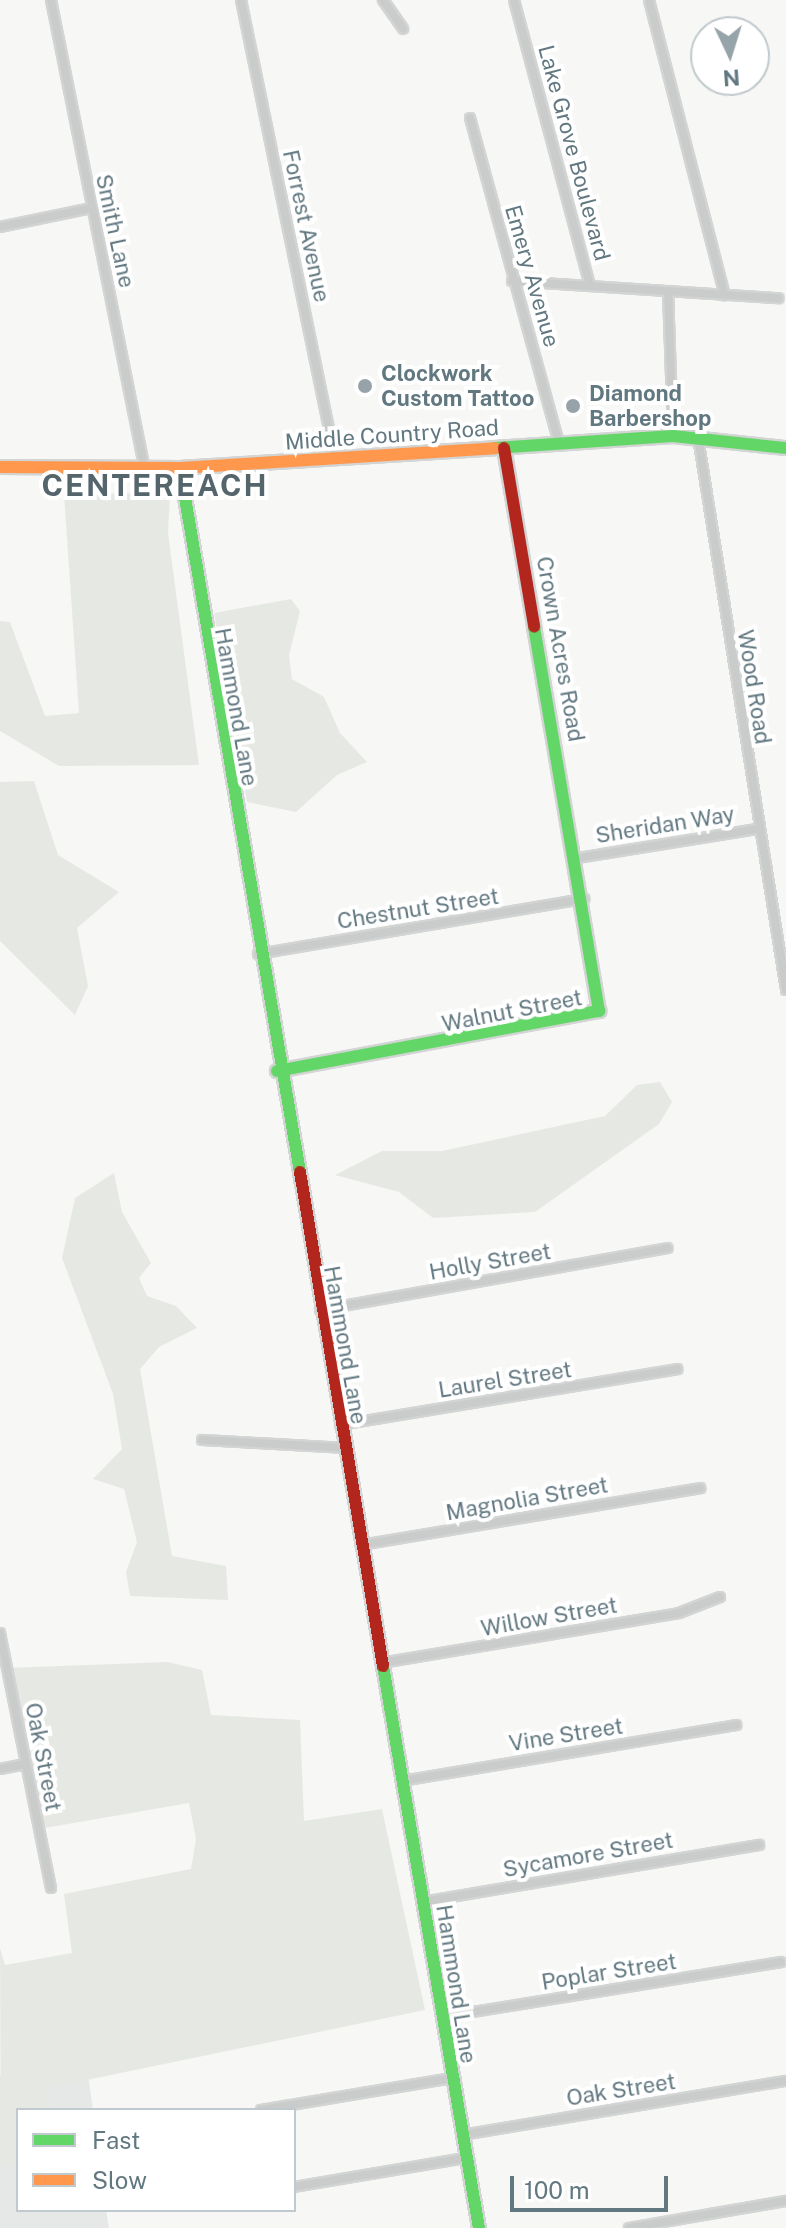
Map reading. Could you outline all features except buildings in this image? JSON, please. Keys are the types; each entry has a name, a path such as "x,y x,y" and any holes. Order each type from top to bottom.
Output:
{"street":[{"name":"Smith Lane","path":"51,0 145,469"},
{"name":"Forrest Avenue","path":"241,0 335,458"},
{"path":"383,0 403,29"},
{"name":"Lake Grove Boulevard","path":"514,0 590,286 778,298"},
{"path":"649,0 725,295"},
{"name":"Emery Avenue","path":"470,118 512,281 559,443"},
{"path":"0,227 92,208"},
{"path":"512,281 590,286"},
{"path":"668,291 673,436"},
{"name":"Middle Country Road","path":"0,467 180,468 673,436 697,436 786,448"},
{"name":"Wood Road","path":"697,436 786,990"},
{"name":"Crown Acres Road","path":"504,448 578,858"},
{"name":"Hammond Lane","path":"180,468 257,954 479,2228"},
{"name":"Sheridan Way","path":"578,858 758,829"},
{"name":"Walnut Street","path":"277,1071 597,1014 578,858"},
{"name":"Chestnut Street","path":"257,954 584,899"},
{"name":"Holly Street","path":"319,1311 668,1248"},
{"name":"Laurel Street","path":"339,1426 677,1369"},
{"path":"202,1440 343,1448"},
{"name":"Magnolia Street","path":"360,1546 700,1488"},
{"name":"Willow Street","path":"381,1663 679,1613 720,1597"},
{"name":"Oak Street","path":"0,1633 51,1888"},
{"name":"Vine Street","path":"402,1781 736,1725"},
{"path":"0,1769 26,1764"},
{"name":"Sycamore Street","path":"422,1902 759,1845"},
{"name":"Poplar Street","path":"442,2017 781,1962"},
{"path":"273,2108 452,2078"},
{"name":"Oak Street","path":"461,2135 786,2081"},
{"path":"296,2187 466,2158"},
{"path":"629,2228 786,2201"}],"shaded area":[{"path":"170,493 168,533 199,765 59,766 0,731 0,621 10,622 45,716 79,713 64,494"},
{"path":"291,599 300,611 289,655 292,679 324,697 340,733 367,762 337,775 296,812 247,802 214,613"},
{"path":"34,781 58,855 119,892 77,928 88,986 75,1015 0,941 0,782"},
{"path":"660,1082 672,1102 659,1124 535,1212 433,1218 399,1192 335,1175 382,1151 442,1151 605,1116 637,1085"},
{"path":"114,1173 122,1212 151,1263 139,1278 147,1296 176,1306 197,1328 159,1347 140,1369 172,1556 226,1566 228,1600 130,1596 126,1572 137,1542 124,1489 93,1479 122,1449 113,1394 62,1258 75,1198"},
{"path":"167,1662 202,1670 211,1715 300,1720 304,1821 382,1809 425,2010 48,2088 51,2108 16,2108 16,2164 1,2167 0,1948 5,1965 72,1953 64,1894 191,1869 196,1839 189,1803 39,1829 7,1668"},
{"path":"86,2061 93,2108 16,2108 16,2212 106,2212 109,2228 0,2228 0,2075"}],"traffic: fast":[{"path":"495,448 673,436 786,448"},
{"path":"180,468 300,1172"},
{"path":"277,1071 599,1011 534,626"},
{"path":"383,1666 479,2228"}],"traffic: slow":[{"path":"0,467 180,468 495,448"}],"traffic: jam":[{"path":"504,448 534,626"},
{"path":"300,1172 383,1666"}],"place":[{"name":"Clockwork Custom Tattoo","path":"365,386"},
{"name":"Diamond Barbershop","path":"573,406"}],"district":[{"name":"CENTEREACH","path":"155,485"}]}
